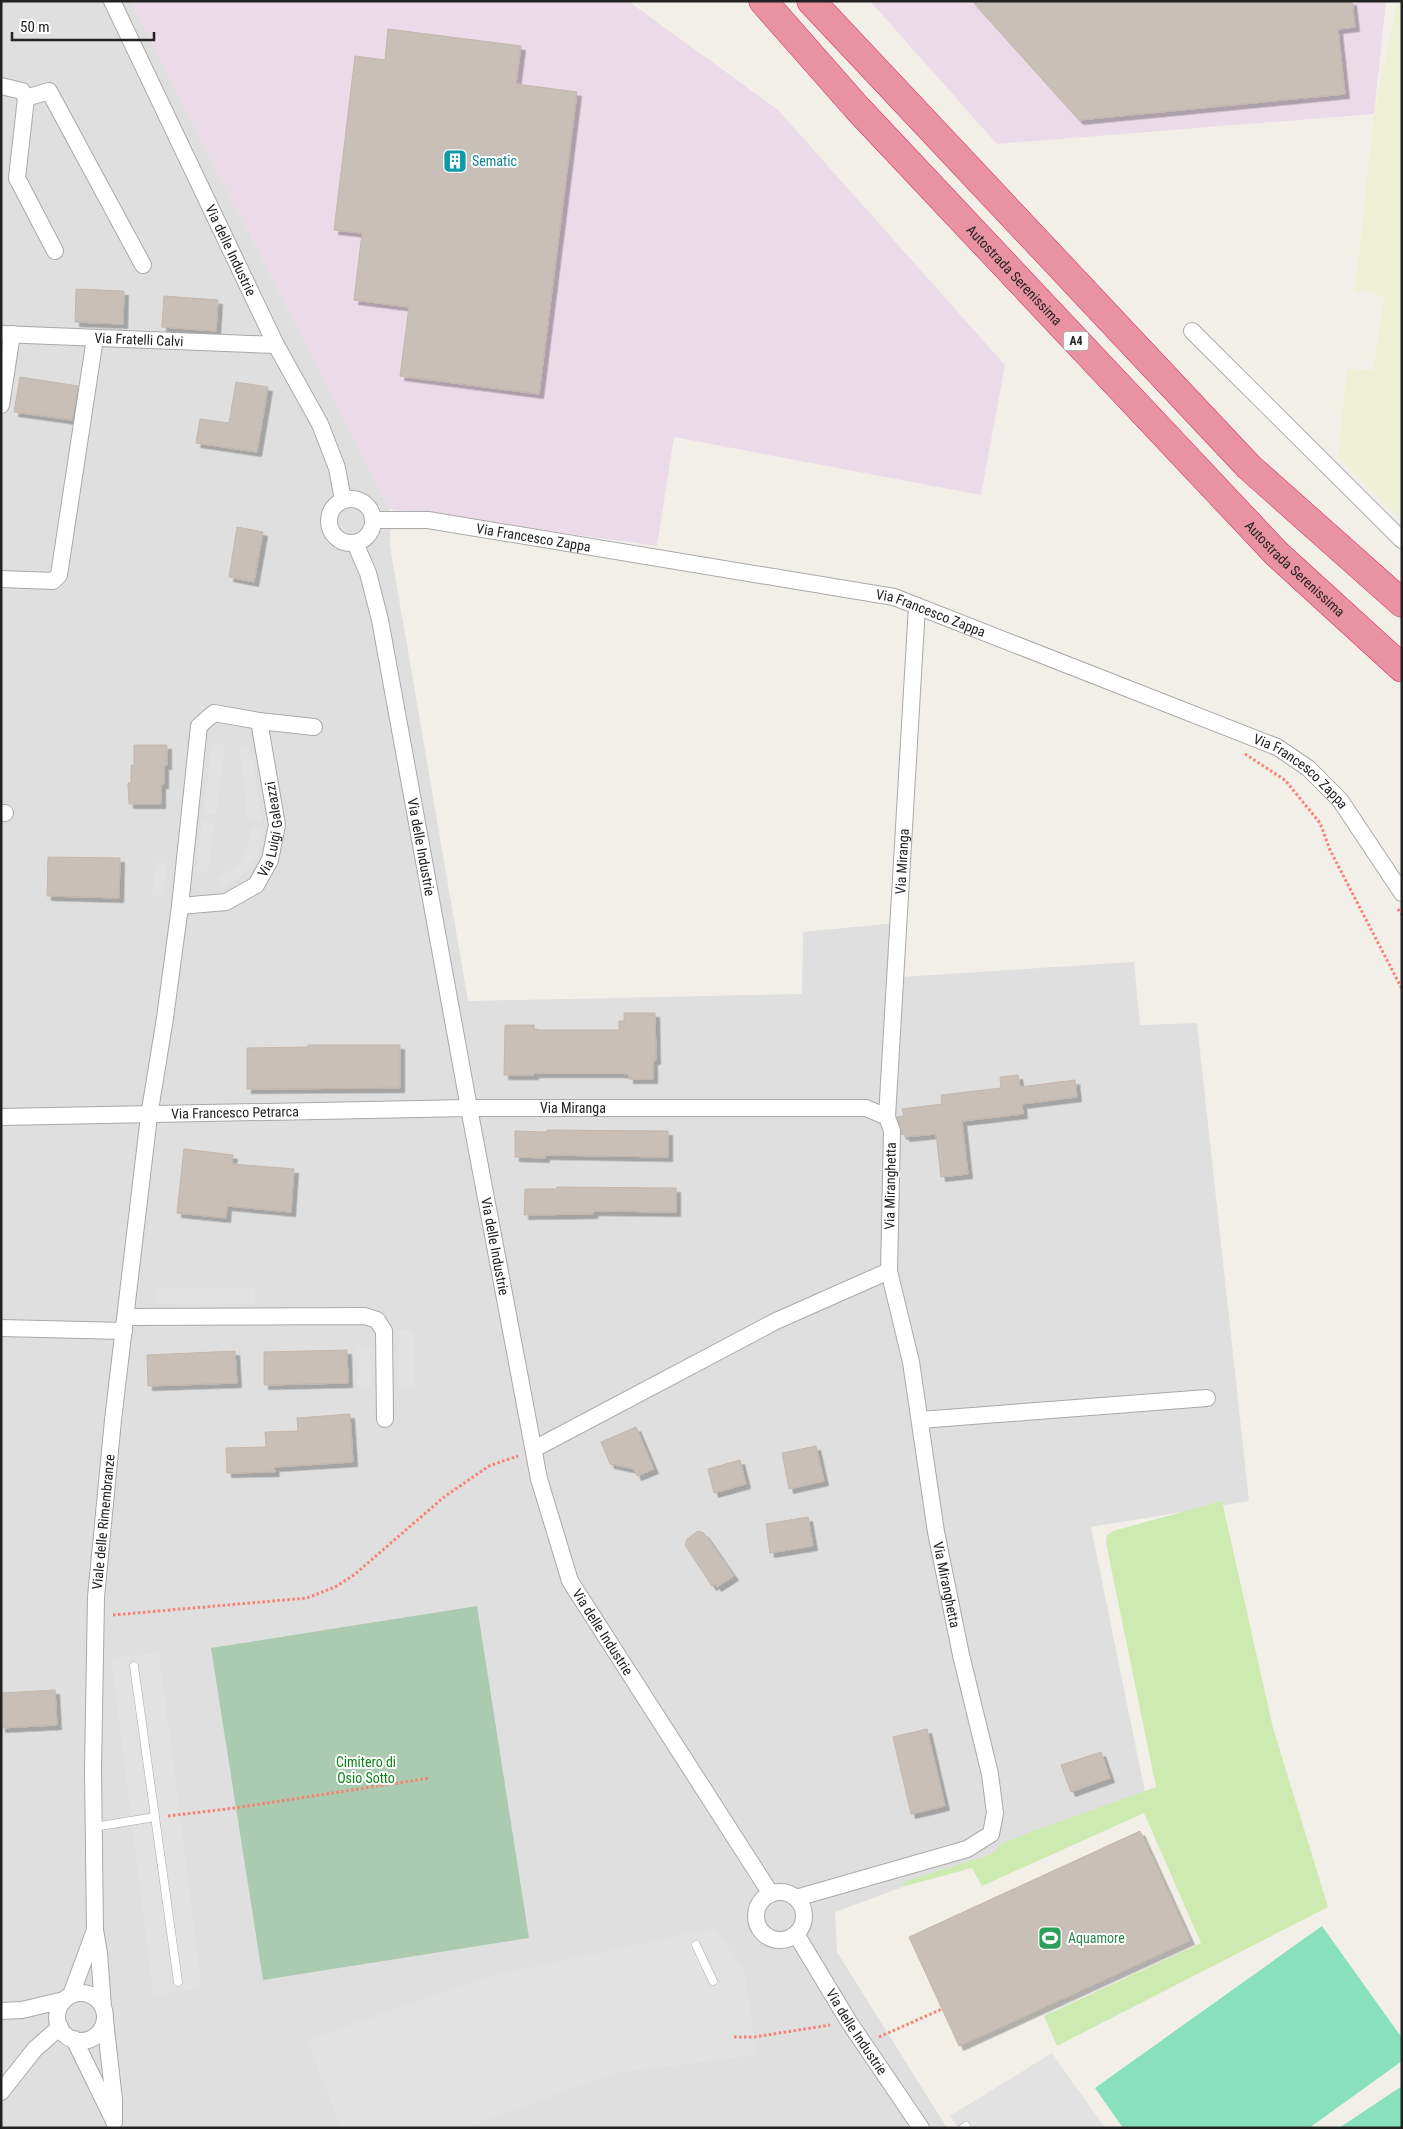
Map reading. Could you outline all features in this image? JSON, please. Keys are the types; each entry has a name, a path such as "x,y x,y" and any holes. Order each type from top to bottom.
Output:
{"highway":[{"name":"Autostrada Serenissima","path":"763,1 858,109 1277,554 1402,668"},
{"path":"811,1 1249,467 1402,603"}],"street":[{"name":"Via delle Industrie","path":"112,1 276,345 320,424 337,468 343,500"},
{"path":"1,86 22,91 26,98 17,178 55,251"},
{"path":"26,98 49,92 143,265"},
{"path":"1192,331 1402,540"},
{"name":"Via Fratelli Calvi","path":"6,334 276,345"},
{"path":"1,405 6,334"},
{"path":"1,579 53,581 59,575 95,338"},
{"path":"343,500 364,502 372,513 374,520 371,532 362,541 355,544 342,542 332,533 330,527 330,514 333,508 343,500"},
{"name":"Via Francesco Zappa","path":"374,520 428,520 894,597 1277,747 1308,768 1340,800 1402,894"},
{"name":"Via delle Industrie","path":"355,544 368,573 380,620 539,1479 570,1580 771,1894"},
{"name":"Via Miranga","path":"889,1124 917,606"},
{"path":"149,1116 165,1018 180,906 199,726 214,713 259,721 314,727"},
{"name":"Via Luigi Galeazzi","path":"180,906 226,902 256,885 270,860 277,825 259,721"},
{"name":"Via Miranga","path":"469,1108 866,1108 889,1124"},
{"name":"Via Francesco Petrarca","path":"1,1117 149,1116 469,1108"},
{"name":"Viale delle Rimembranze","path":"115,2125 99,1953 95,1930 96,1597 112,1430 149,1116"},
{"name":"Via Miranghetta","path":"796,1898 967,1849 991,1834 995,1812 990,1774 951,1608 936,1532 911,1362 889,1271 889,1124"},
{"path":"532,1443 776,1321 889,1271"},
{"path":"1,1328 365,1316 377,1320 384,1331 385,1418"},
{"path":"920,1420 1207,1398"},
{"path":"783,1892 796,1898 803,1910 804,1916 801,1927 796,1934 788,1938 774,1939 764,1933 759,1927 756,1916 763,1900 771,1894 783,1892"},
{"name":"Viale delle Rimembranze","path":"67,1998 95,1930"},
{"name":"Via delle Industrie","path":"796,1934 849,2022 921,2128"},
{"path":"1,2011 22,2010 83,1993 89,1994 100,2002 104,2014 103,2027 94,2037 87,2040 74,2040 68,2037 59,2024 43,2014 22,2010"},
{"path":"59,2024 57,2014 67,1998"},
{"path":"1,2092 35,2049 59,2024"},
{"path":"74,2040 115,2125"}],"lane":[{"path":"134,1666 178,1982"},
{"path":"94,1827 155,1817"},
{"path":"696,1945 713,1981"}],"path":[{"path":"1226,727 1242,752 1285,780 1320,823 1330,850 1402,989"},
{"path":"96,1617 306,1598 335,1587 354,1575 444,1497 489,1466 519,1456 515,1440 532,1443"},
{"path":"155,1817 236,1808 430,1778"},
{"path":"864,2044 942,2009"},
{"path":"734,2037 754,2037 849,2022"}],"shaded area":[{"path":"1,1 131,1 390,509 390,546 468,1001 802,994 803,932 905,922 900,977 1134,962 1140,1025 1197,1023 1249,1501 1091,1527 1146,1797 835,1912 837,1952 947,2128 1,2128"},
{"path":"131,1 628,1 778,110 1005,365 981,495 674,437 657,546 390,509"},
{"path":"870,1 1386,1 1374,114 997,144"},
{"path":"212,743 225,744 216,814 204,813"},
{"path":"239,746 251,748 262,822 248,820"},
{"path":"202,822 214,823 208,872 196,871"},
{"path":"251,828 262,829 258,855 243,875 222,888 217,876 226,873 241,861 249,845"},
{"path":"156,862 167,863 163,897 152,896"},
{"path":"156,1289 255,1289 255,1303 156,1303"},
{"path":"399,1330 413,1330 413,1386 399,1387"},
{"path":"357,1348 371,1348 372,1387 358,1388"},
{"path":"159,1653 202,1988 153,1995 111,1658"},
{"path":"715,1928 744,1971 757,2055 615,2073 465,2128 341,2128 307,2040 489,1976"},
{"path":"1052,2053 1105,2128 958,2128 950,2116"}],"green space":[{"path":"1402,1 1402,520 1338,457 1347,369 1373,370 1384,299 1370,292 1355,291 1374,114 1396,6"},
{"path":"1222,1501 1273,1728 1328,1907 1057,2046 1044,2016 1201,1943 1144,1813 982,1886 972,1868 905,1886 903,1882 992,1854 1001,1844 1156,1787 1106,1543 1107,1535 1113,1531"},
{"name":"Cimitero di Osio Sotto","path":"477,1606 529,1938 263,1980 211,1648"},
{"path":"1322,1926 1402,2038 1402,2061 1309,2128 1123,2128 1095,2088"},
{"path":"1402,2086 1402,2128 1339,2128"}],"building":[{"path":"972,1 1352,1 1355,27 1338,29 1345,94 1079,120"},
{"name":"Sematic","path":"388,29 521,46 516,84 577,92 539,394 400,376 409,307 354,300 362,233 334,230 355,56 385,60"},
{"path":"76,289 124,291 123,324 75,322"},
{"path":"164,296 218,300 216,331 162,327"},
{"path":"20,377 78,386 72,420 14,412"},
{"path":"236,382 268,387 257,452 196,443 200,419 229,423"},
{"path":"237,527 263,532 254,582 229,577"},
{"path":"134,745 167,745 167,765 164,765 164,784 161,784 161,804 129,804 128,783 131,783 131,765 134,765"},
{"path":"48,857 120,858 119,898 47,896"},
{"path":"624,1013 655,1013 656,1060 653,1060 653,1079 629,1079 629,1074 618,1073 504,1075 505,1025 534,1025 534,1030 619,1030 619,1021 624,1021"},
{"path":"308,1045 400,1045 400,1088 247,1089 247,1048 308,1047"},
{"path":"1018,1075 1020,1087 1075,1080 1077,1097 1022,1104 1023,1114 962,1121 968,1174 941,1177 936,1134 905,1137 905,1134 902,1135 897,1117 904,1116 902,1109 942,1104 941,1095 1001,1088 1000,1077"},
{"path":"547,1130 668,1131 668,1157 545,1155 545,1158 515,1157 515,1131 547,1132"},
{"path":"184,1149 233,1155 232,1164 294,1169 291,1212 227,1206 226,1218 177,1213"},
{"path":"557,1187 676,1188 676,1212 594,1211 593,1214 524,1215 525,1189 557,1189"},
{"path":"347,1350 348,1383 264,1385 264,1352"},
{"path":"235,1351 237,1383 148,1386 147,1355"},
{"path":"350,1414 353,1462 274,1467 275,1472 227,1473 226,1448 266,1447 265,1432 298,1431 297,1418"},
{"path":"636,1427 654,1469 637,1476 634,1469 610,1464 601,1442"},
{"path":"816,1446 824,1481 789,1489 782,1453"},
{"path":"740,1460 746,1484 714,1493 708,1469"},
{"path":"808,1517 813,1546 770,1553 766,1524"},
{"path":"698,1531 704,1533 734,1576 717,1587 715,1584 712,1586 685,1545 687,1539"},
{"path":"55,1690 57,1725 1,1728 1,1693"},
{"path":"927,1729 945,1806 911,1814 893,1737"},
{"path":"1101,1752 1110,1778 1071,1792 1061,1765"},
{"name":"Aquamore","path":"1140,1831 1190,1940 959,2046 909,1937"}],"place":[{"name":"Sematic","path":"455,161"},
{"name":"Aquamore","path":"1050,1938"}]}
